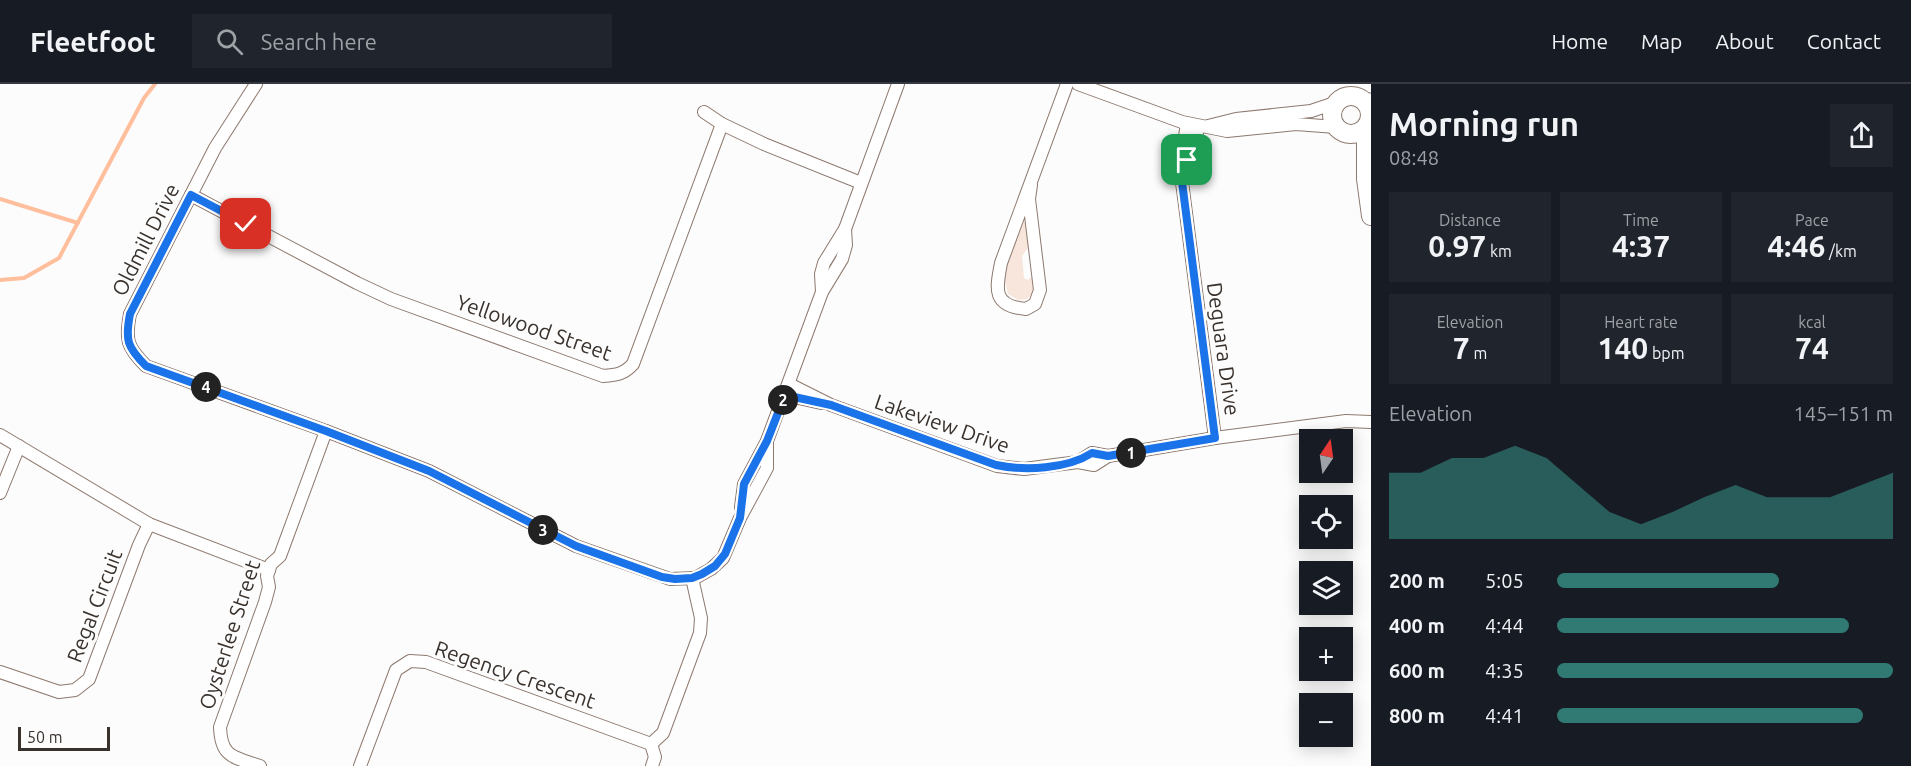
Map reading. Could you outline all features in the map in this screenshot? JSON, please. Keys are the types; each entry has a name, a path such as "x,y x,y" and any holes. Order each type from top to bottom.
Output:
{"main road":[{"path":"1366,179 1331,115 1338,96 1363,96 1370,110 1366,179 1371,216"},
{"path":"1338,129 1353,134 1369,122"}],"street":[{"name":"Oldmill Drive","path":"256,84 215,148 130,314 126,335 131,352 146,366 429,471 576,546 662,577 692,578"},
{"path":"652,766 655,757 651,744 663,734 700,633 701,618 692,578 711,569 723,558 740,518 767,468 767,441 822,292 842,259 846,245 845,229 898,84"},
{"path":"1031,185 1029,199 1040,290 1035,304 1026,309 1003,302 998,296 997,287 1002,262 1068,84"},
{"path":"1078,84 1197,125 1234,132 1296,124 1338,129"},
{"path":"1197,125 1311,111 1338,96"},
{"path":"704,112 722,124 764,144 862,180"},
{"name":"Yellowood Street","path":"191,195 357,283 391,298 603,376 616,375 625,373 633,364 722,124"},
{"name":"Deguara Drive","path":"1197,125 1191,151 1182,171 1182,182 1215,438 1346,421 1371,422"},
{"name":"Lakeview Drive","path":"787,389 996,465 1024,469 1078,462 1092,453 1108,456 1215,438"},
{"name":"Deguara Drive","path":"1346,421 1371,412"},
{"name":"Oysterlee Street","path":"260,766 230,755 220,742 220,727 269,587 267,576 271,564 280,556 326,431"},
{"path":"0,435 149,524 269,570"},
{"path":"0,493 19,446"},
{"name":"Regal Circuit","path":"0,672 59,692 75,690 89,679 149,524"},
{"name":"Regency Crescent","path":"360,766 396,670 410,661 426,662 651,744"}],"shaded area":[{"path":"1026,222 1030,245 1022,256 1024,278 1028,280 1034,275 1034,292 1027,299 1019,300 1008,294 1005,281 1006,267 1021,223"}],"waterway":[{"path":"0,280 24,278 59,258 144,98 155,84"},
{"path":"0,199 78,223"}],"route":[{"path":"246,224 191,195 130,314 126,335 131,352 146,366 429,471 576,546 662,577 680,580 695,578 715,566 723,558 740,518 744,484 749,471 764,448 785,395 831,405 996,465 1011,468 1024,469 1078,462 1092,453 1108,456 1215,438 1181,178 1182,169 1187,160"}]}
